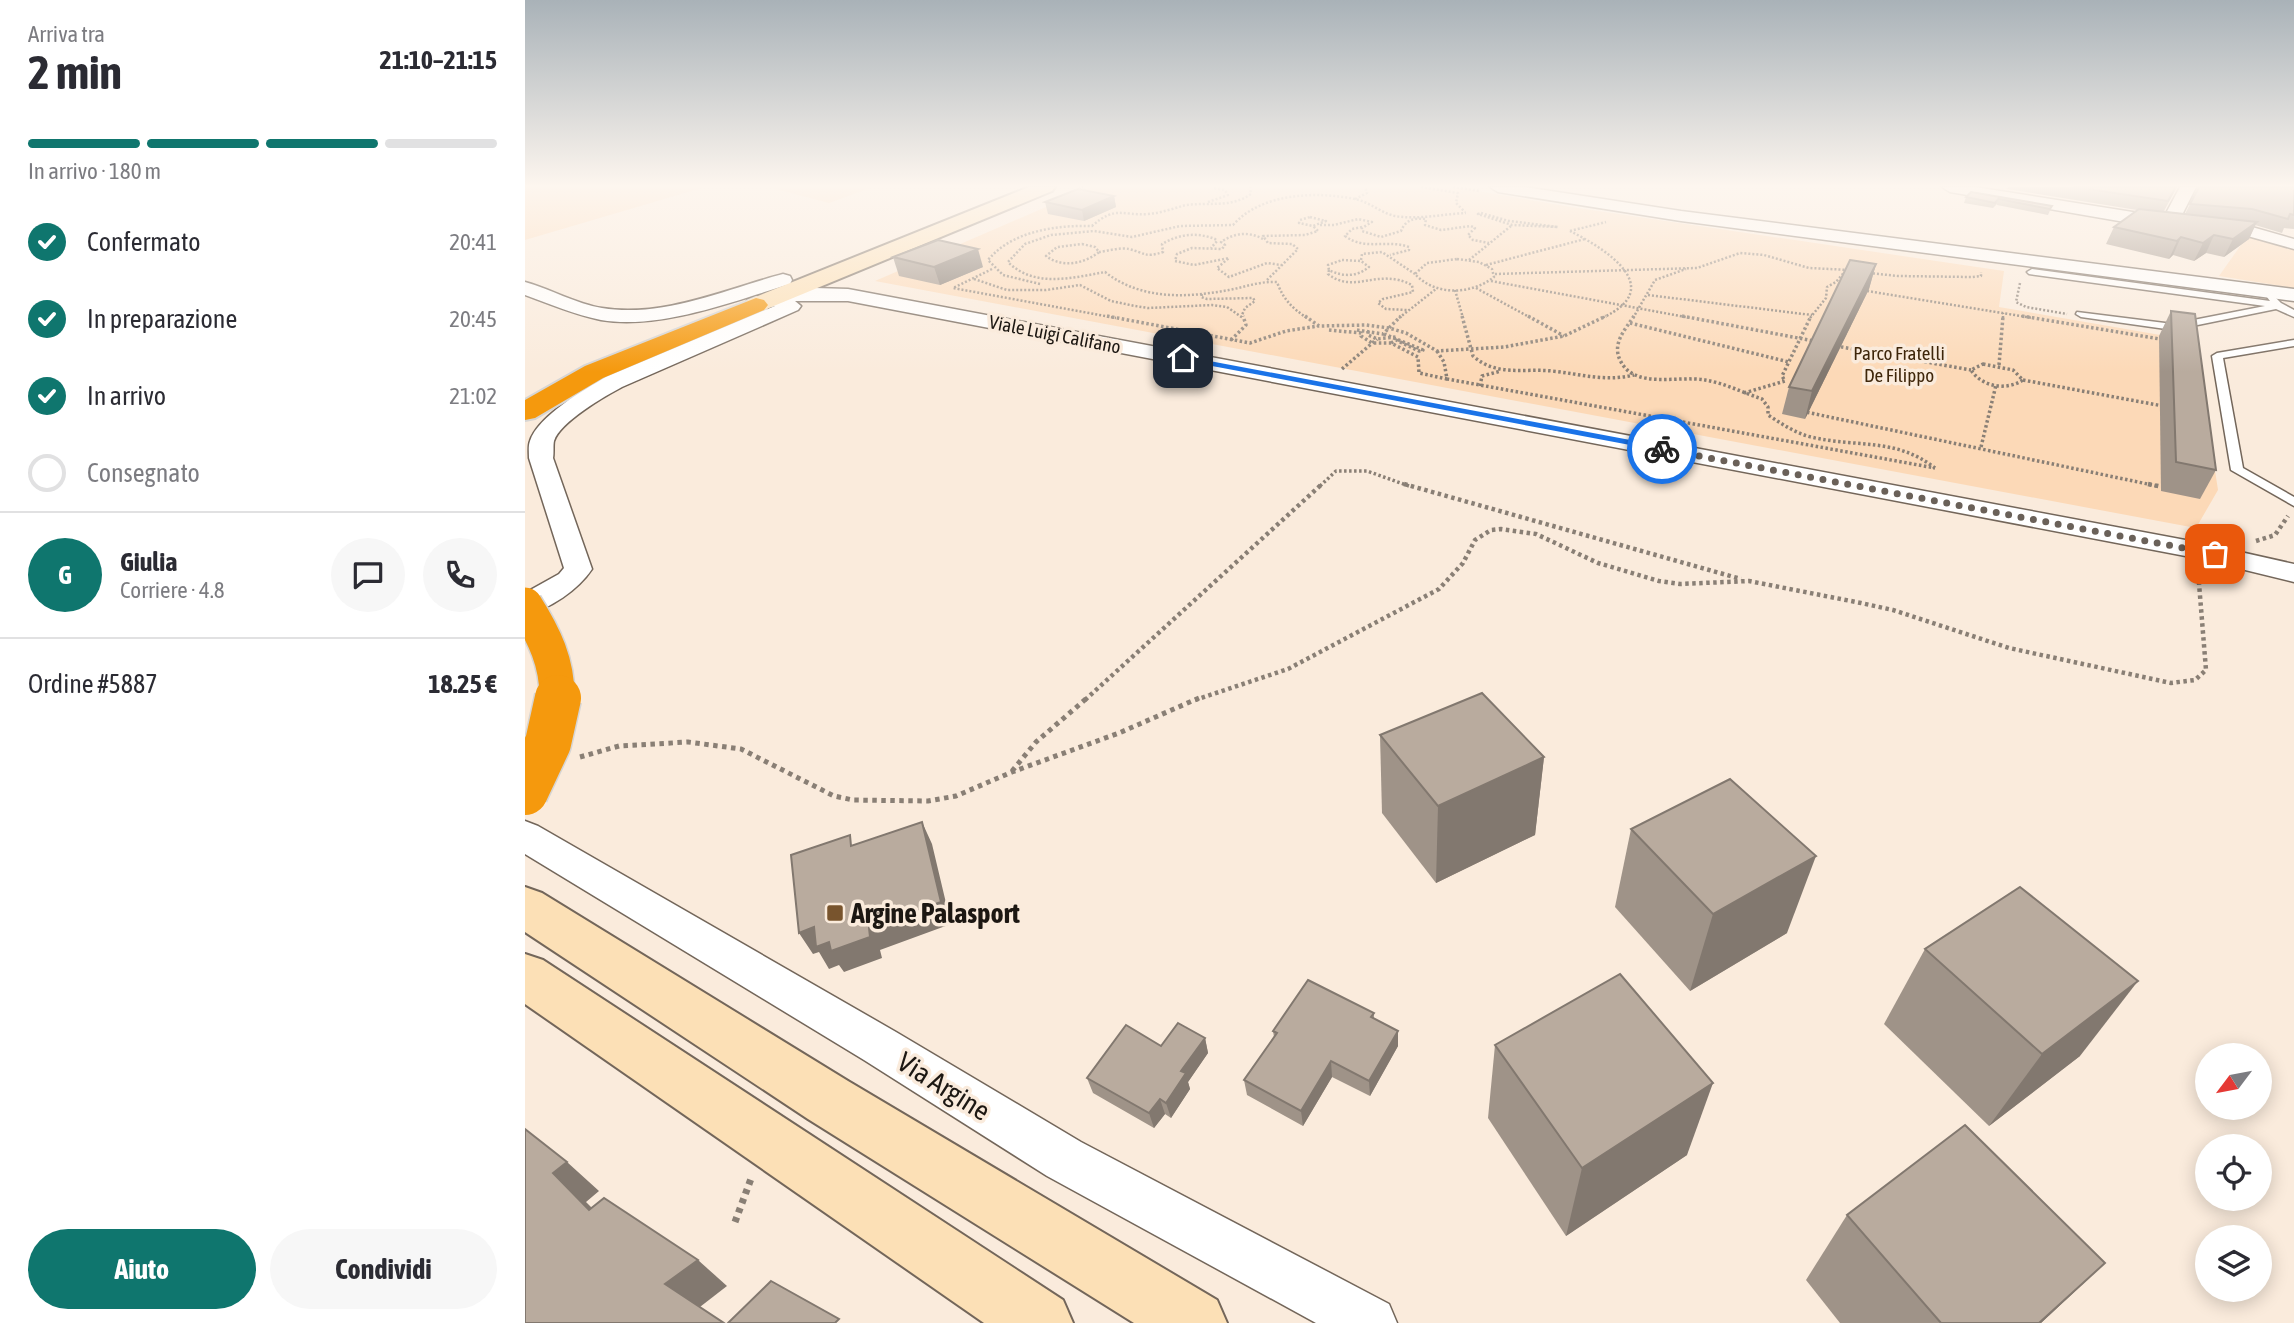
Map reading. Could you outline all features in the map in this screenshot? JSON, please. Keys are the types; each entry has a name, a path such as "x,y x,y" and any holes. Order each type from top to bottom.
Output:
{"highway":[{"path":"525,391 587,360 745,302"},
{"path":"525,412 594,372 745,302"},
{"path":"525,605 543,630 553,656 558,682 558,705 553,732 525,792"}],"main road":[{"path":"745,302 783,280 860,249"},
{"path":"745,302 892,249"},
{"path":"525,908 828,1100 1194,1323"},
{"path":"525,976 1040,1323"}],"street":[{"path":"848,295 835,287 835,282 902,249"},
{"path":"1917,249 2273,298 2294,295"},
{"path":"525,288 603,314 628,315 661,312 783,280"},
{"name":"Viale Luigi Califano","path":"745,302 800,293 828,292 848,295 2196,550 2294,573"},
{"path":"525,605 569,580 578,569 541,458 542,441 551,427 569,410 614,382 791,306 819,298 848,295"},
{"name":"Via Argine","path":"525,836 868,1039 1063,1159 1370,1323"}],"lane":[{"path":"2032,272 2273,298 2294,314"},
{"path":"2081,314 2173,327 2269,310 2273,298"},
{"path":"2291,505 2237,470 2217,356 2294,342"}],"path":[{"path":"998,249 988,260 992,270 1003,276 1040,284"},
{"path":"1018,249 1011,254 1008,262 1013,269 1025,274 1046,278 1079,277 1105,272 1119,284 1152,293 1202,294 1266,281 1277,282 1281,294 1292,308 1319,326"},
{"path":"1056,249 1046,256 1053,261 1068,263 1085,261 1099,252 1129,249 1135,254 1148,256 1163,249"},
{"path":"1096,249 1099,252"},
{"path":"1201,249 1185,250 1177,254 1175,261 1195,265 1229,258 1217,268 1229,277 1244,274 1265,263 1281,265"},
{"path":"1266,281 1297,249"},
{"path":"1361,261 1359,257 1362,254 1376,251 1390,255 1409,249"},
{"path":"1469,260 1482,249"},
{"path":"1486,265 1549,249"},
{"path":"1437,351 1538,343 1565,336 1602,320 1624,305 1632,288 1626,270 1618,259 1602,249"},
{"path":"1415,274 1422,265 1432,261 1469,260 1486,265 1495,274 1687,268 1706,266 1721,258 1740,253 1764,255 1809,268 1854,271"},
{"path":"1390,255 1389,258 1415,274 1421,282 1437,288 1476,288 1491,281 1495,274"},
{"path":"1329,270 1345,275 1364,272 1369,267 1361,261 1336,261 1328,265 1328,274 1351,284 1386,276 1401,279 1412,285 1413,292 1383,299 1378,303 1386,309 1407,310"},
{"path":"1635,375 1624,368 1617,353 1618,340 1640,309 1655,280 1687,268"},
{"path":"1743,393 1785,381 1782,376 1812,315 1826,298 1827,287 1836,282 1847,269"},
{"path":"992,270 953,288 1250,343 1286,331 1319,326 1366,325 1389,328 1406,333 1437,351 1444,362 1447,379"},
{"path":"1861,272 1907,278 1949,275 1971,278 1981,276 1981,271"},
{"path":"973,279 1007,290 1046,290 1080,285 1111,300 1148,308 1212,305 1227,307 1242,315 1246,325 1231,340"},
{"path":"1491,281 1819,342"},
{"path":"1383,334 1407,310 1437,288"},
{"path":"1476,288 1565,336"},
{"path":"1855,289 2172,341 2178,490 1801,411 1829,344 1855,289"},
{"path":"1455,290 1471,350 1477,360 1502,371"},
{"path":"1202,294 1201,297 1206,299 1238,295 1253,298 1255,300 1245,308 1242,315"},
{"path":"1648,295 1812,315"},
{"path":"1999,365 2003,313"},
{"path":"1630,323 1789,362"},
{"path":"1391,343 1396,340 1419,351 1423,350 1397,337 1369,331 1329,330 1361,333 1372,343 1391,343 1418,357 1419,373 1480,386 1935,468 1918,454 1901,448 1839,443 1798,436 1768,415 1768,407 1762,399 1705,380 1664,380 1635,375 1597,379 1549,370 1502,371 1482,376 1480,386"},
{"path":"1369,331 1368,335 1377,340"},
{"path":"1349,374 1339,372 1372,343 1397,337"},
{"path":"1829,344 1971,370 1983,364 1999,365 2019,373 2023,380"},
{"path":"1971,370 1980,380 1996,385 2011,386 2023,380 2175,408"},
{"path":"1981,447 1996,385"},
{"path":"1012,772 1036,742 1147,646 1336,471 1367,471 1436,495 1749,581 1893,610 2009,648 2171,683 2185,683 2202,676 2206,670 2196,550"},
{"path":"2243,540 2256,541 2274,536 2288,519 2291,505"},
{"path":"570,760 619,746 688,742 741,749 834,796 853,800 928,801 981,788 1012,772 1119,733 1215,691 1288,669 1439,589 1458,570 1475,540 1491,530 1516,530 1536,534 1598,563 1659,581 1680,584 1749,581"},
{"path":"735,1222 752,1177"}],"green space":[{"name":"Parco Fratelli De Filippo","path":"949,249 1853,249 2004,271 1999,307 2195,341 2218,490 2196,528 875,281"},
{"path":"2238,249 2294,249 2294,288 2219,276"}],"building":[{"path":"915,249 978,249 934,267 893,257"},
{"path":"1850,260 1876,264 1812,391 1789,387"},
{"path":"2171,311 2195,314 2216,470 2176,462"},
{"path":"1482,693 1544,757 1438,806 1380,735"},
{"path":"1730,779 1816,856 1713,914 1631,829"},
{"path":"922,822 941,902 869,928 870,937 831,951 829,942 816,947 814,927 799,933 791,855 850,835 851,846"},
{"path":"2020,887 2138,981 2042,1054 1925,949"},
{"path":"1620,974 1713,1083 1582,1168 1495,1045"},
{"path":"1308,980 1374,1013 1371,1017 1398,1031 1369,1081 1331,1061 1301,1111 1244,1080 1277,1033 1273,1031"},
{"path":"1178,1023 1205,1038 1181,1071 1186,1073 1166,1103 1160,1099 1149,1113 1087,1078 1126,1025 1161,1046"},
{"path":"1965,1125 2105,1263 2039,1323 1941,1323 1847,1215"},
{"path":"525,1129 567,1162 553,1173 589,1210 604,1198 698,1260 665,1284 724,1323 525,1323"},
{"path":"771,1281 839,1319 835,1323 728,1323"}],"way so far":[{"path":"1662,449 2215,554"}],"place":[{"name":"Argine Palasport","path":"835,913"}],"route":[{"path":"1183,358 1662,449"}]}
